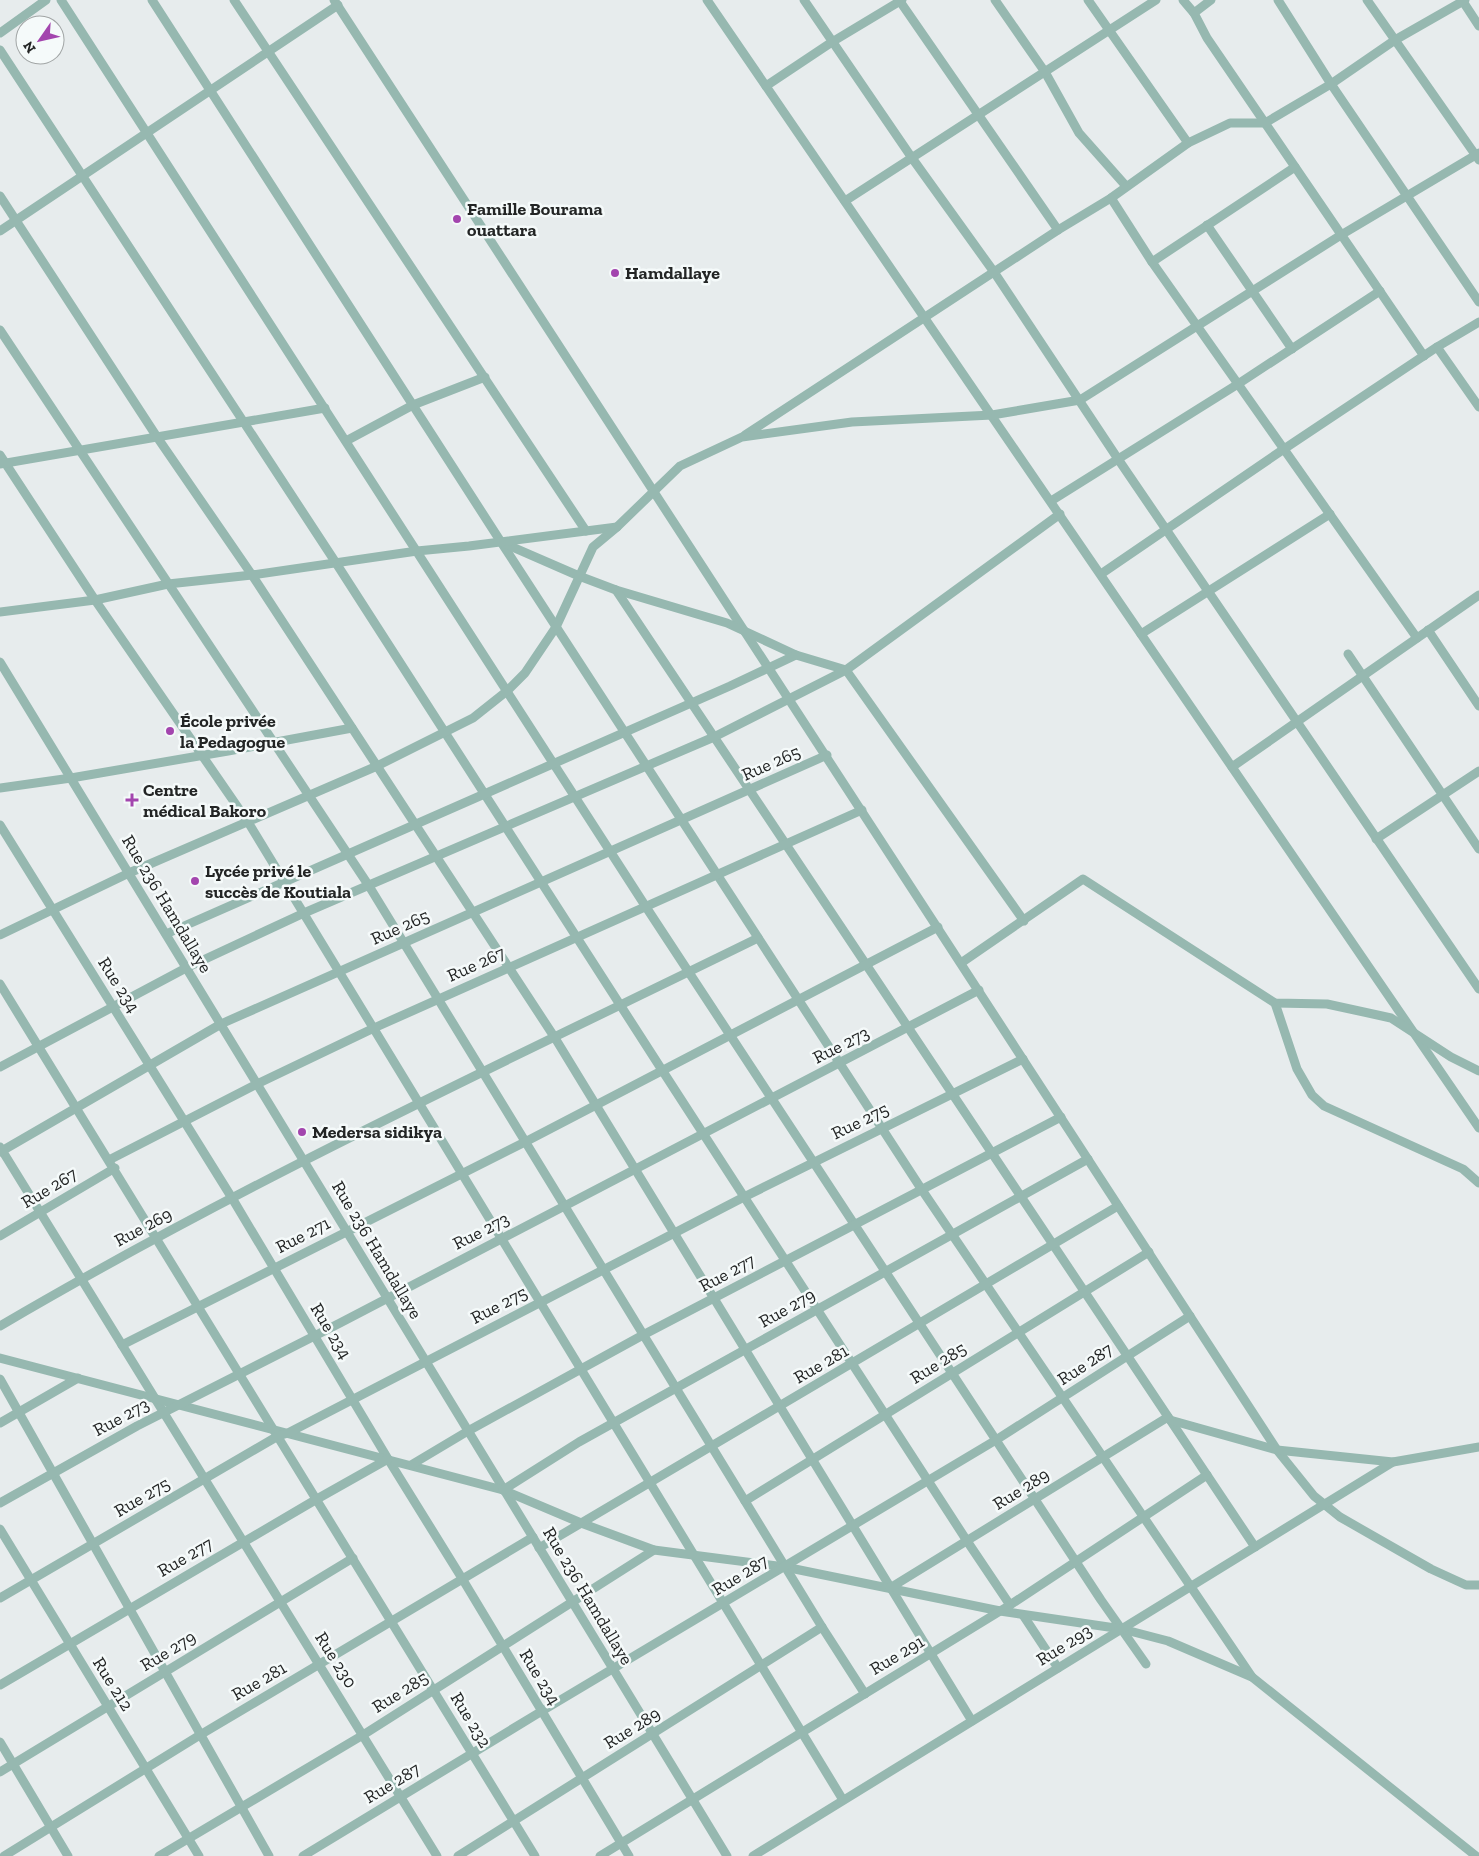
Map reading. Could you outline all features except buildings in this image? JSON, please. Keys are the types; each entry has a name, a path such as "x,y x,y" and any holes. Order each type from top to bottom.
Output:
{"street":[{"path":"0,33 46,0"},
{"path":"62,0 612,851 646,907 1034,1499 1146,1664"},
{"path":"152,0 500,542 922,1190 1252,1677"},
{"path":"234,0 586,531"},
{"path":"706,0 1479,1128"},
{"path":"804,0 912,158 994,272 1166,530 1479,989"},
{"path":"766,86 900,0 1058,230"},
{"path":"995,0 1045,72 1079,133 1126,186"},
{"path":"1088,0 1188,143"},
{"path":"845,201 1156,0"},
{"path":"1183,0 1194,13 1207,38 1424,356"},
{"path":"1194,13 1211,0"},
{"path":"1278,0 1332,84 1479,302"},
{"path":"742,437 852,422 992,415 1080,400 1342,235 1478,156 1367,0"},
{"path":"0,935 129,873 377,766 473,718 525,674 556,627 593,547 617,527 680,466 742,437 1058,230 1111,198 1188,143 1230,123 1265,123 1332,84 1395,40 1463,0 1479,26"},
{"path":"0,231 268,52 336,3 1278,1450 1314,1496 1340,1517 1431,1569 1466,1585 1479,1585"},
{"path":"0,50 336,562 785,1261 1010,1605"},
{"path":"1152,262 1295,167"},
{"path":"0,196 157,437 252,575 510,967 972,1722"},
{"path":"1111,198 1152,262 1417,638"},
{"path":"1208,225 1292,349"},
{"path":"1051,501 1238,384 1380,291"},
{"path":"1101,574 1437,347 1479,322"},
{"path":"0,330 369,886 822,1628 865,1694"},
{"path":"1437,347 1479,407"},
{"path":"346,441 413,405 485,378"},
{"path":"324,408 79,450 2,460 95,600 203,754 248,822 843,1800"},
{"path":"0,1067 186,968 304,913 714,737 846,670 1060,514"},
{"path":"1141,634 1330,514"},
{"path":"0,612 95,600 168,584 252,575 417,551 617,527"},
{"path":"500,542 578,576 616,590 727,623 796,655 846,670 1024,921"},
{"path":"616,590 1254,1547"},
{"path":"1232,767 1479,595"},
{"path":"1428,630 1479,706"},
{"path":"1348,654 1479,848"},
{"path":"166,934 796,655"},
{"name":"Rue 236 Hamdallaye","path":"0,662 727,1856"},
{"path":"0,788 71,778 203,754 228,752 352,728"},
{"name":"Rue 265","path":"1,1150 220,1024 827,756"},
{"path":"1376,839 1479,772"},
{"name":"Rue 267","path":"109,1160 257,1084 374,1028 862,810"},
{"name":"Rue 234","path":"0,825 232,1198 629,1856"},
{"path":"961,963 1083,879 1275,1003 1327,1004 1391,1018 1451,1057 1479,1071"},
{"name":"Rue 271","path":"122,1345 198,1305 525,1142 938,927"},
{"name":"Rue 269","path":"0,1326 81,1278 304,1161 758,938"},
{"name":"Rue 232","path":"0,984 240,1374 280,1432 317,1499 535,1856"},
{"name":"Rue 273","path":"0,1503 164,1412 840,1064 979,990"},
{"path":"1275,1003 1297,1069 1312,1095 1324,1106 1463,1169 1479,1183"},
{"name":"Rue 275","path":"0,1598 205,1479 280,1432 352,1399 744,1197 1024,1059"},
{"name":"Rue 277","path":"411,1465 468,1431 643,1335 1061,1117"},
{"name":"Rue 230","path":"1,1150 437,1856"},
{"name":"Rue 279","path":"503,1490 579,1442 1088,1160"},
{"name":"Rue 267","path":"0,1236 114,1168"},
{"name":"Rue 281","path":"539,1548 1118,1206"},
{"name":"Rue 285","path":"745,1501 1149,1252"},
{"name":"Rue 287","path":"303,1856 996,1440 1190,1316"},
{"path":"0,1358 155,1397 280,1432 503,1490 581,1523 654,1550 785,1567 1000,1611 1122,1629 1168,1641 1252,1677 1476,1856"},
{"path":"0,1423 78,1378"},
{"path":"0,1379 269,1856"},
{"path":"1169,1418 1278,1450 1393,1462 1479,1447"},
{"name":"Rue 289","path":"890,1588 1169,1418"},
{"name":"Rue 277","path":"0,1685 388,1459"},
{"name":"Rue 293","path":"752,1856 1393,1462"},
{"name":"Rue 291","path":"600,1856 1010,1605 1207,1475"},
{"name":"Rue 212","path":"0,1529 200,1856"},
{"name":"Rue 281","path":"4,1856 200,1735 533,1537"},
{"name":"Rue 285","path":"159,1856 363,1735 654,1550"},
{"name":"Rue 279","path":"0,1772 353,1558"},
{"path":"1024,1615 1058,1668"},
{"name":"Rue 289","path":"458,1856 822,1628"},
{"path":"0,1742 68,1856"}],"place":[{"name":"Famille Bourama ouattara","path":"457,219"},
{"name":"Hamdallaye","path":"615,273"},
{"name":"École privée la Pedagogue","path":"170,731"},
{"name":"Centre médical Bakoro","path":"132,800"},
{"name":"Lycée privé le succès de Koutiala","path":"195,881"},
{"name":"Medersa sidikya","path":"302,1132"}]}
